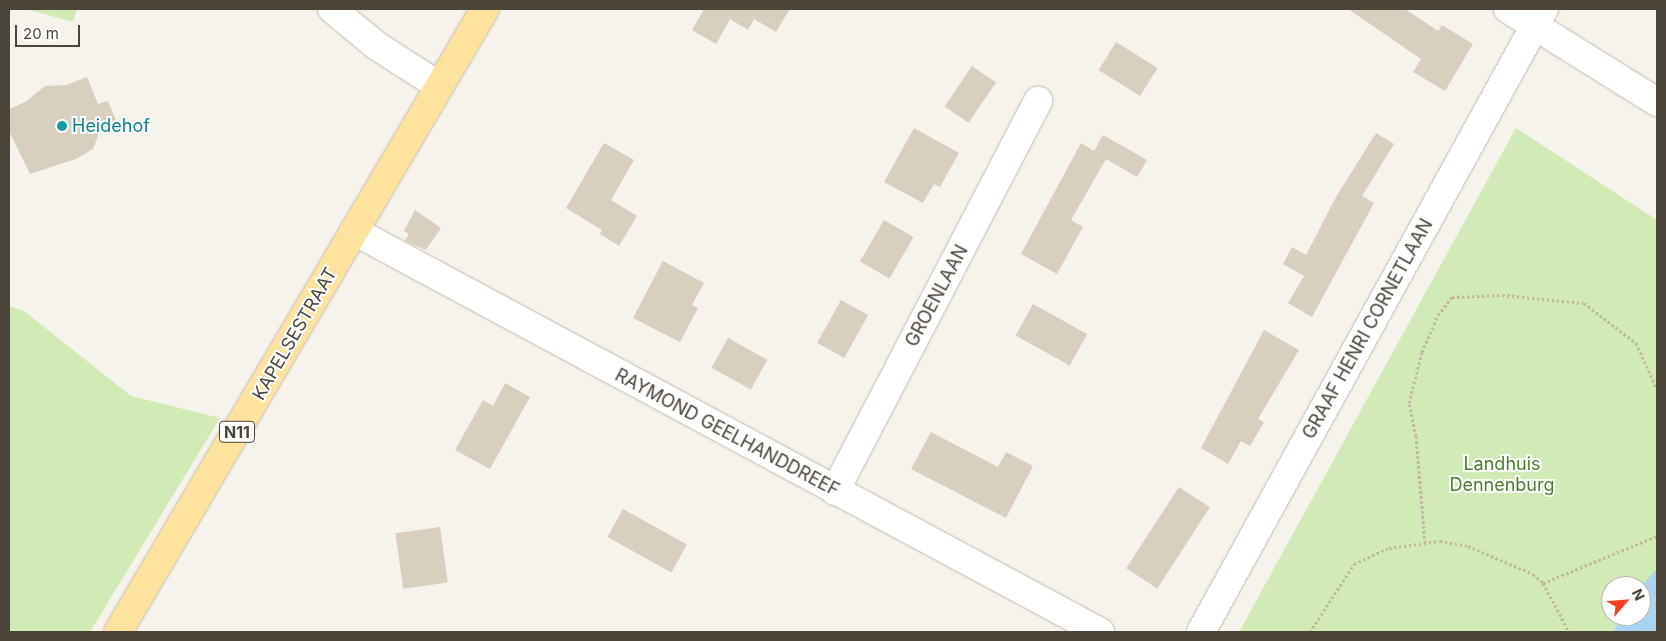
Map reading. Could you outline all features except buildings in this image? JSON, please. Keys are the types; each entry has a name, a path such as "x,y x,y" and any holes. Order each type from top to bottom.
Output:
{"main road":[{"name":"KAPELSESTRAAT","path":"118,632 485,9"}],"street":[{"path":"332,9 377,46 440,86"},
{"path":"1508,9 1539,17 1657,102"},
{"name":"GRAAF HENRI CORNETLAAN","path":"1201,632 1539,17"},
{"name":"GROENLAAN","path":"835,491 1038,101"},
{"name":"RAYMOND GEELHANDDREEF","path":"354,231 1100,632"}],"path":[{"path":"1425,543 1416,436 1409,403 1422,352 1438,315 1452,297 1502,295 1584,303 1636,343 1657,389"},
{"path":"1543,583 1657,536"},
{"path":"1310,632 1354,564 1389,548 1440,540 1468,546 1525,568 1543,583 1569,632"}],"green space":[{"path":"26,9 77,9 73,22"},
{"name":"Landhuis Dennenburg","path":"1516,128 1657,220 1657,632 1239,632"},
{"path":"9,306 24,311 131,396 220,418 90,632 9,632"}],"water":[{"path":"1657,568 1657,632 1617,632 1614,630 1617,626 1651,626 1650,576"}],"place":[{"name":"Heidehof","path":"62,126"}]}
